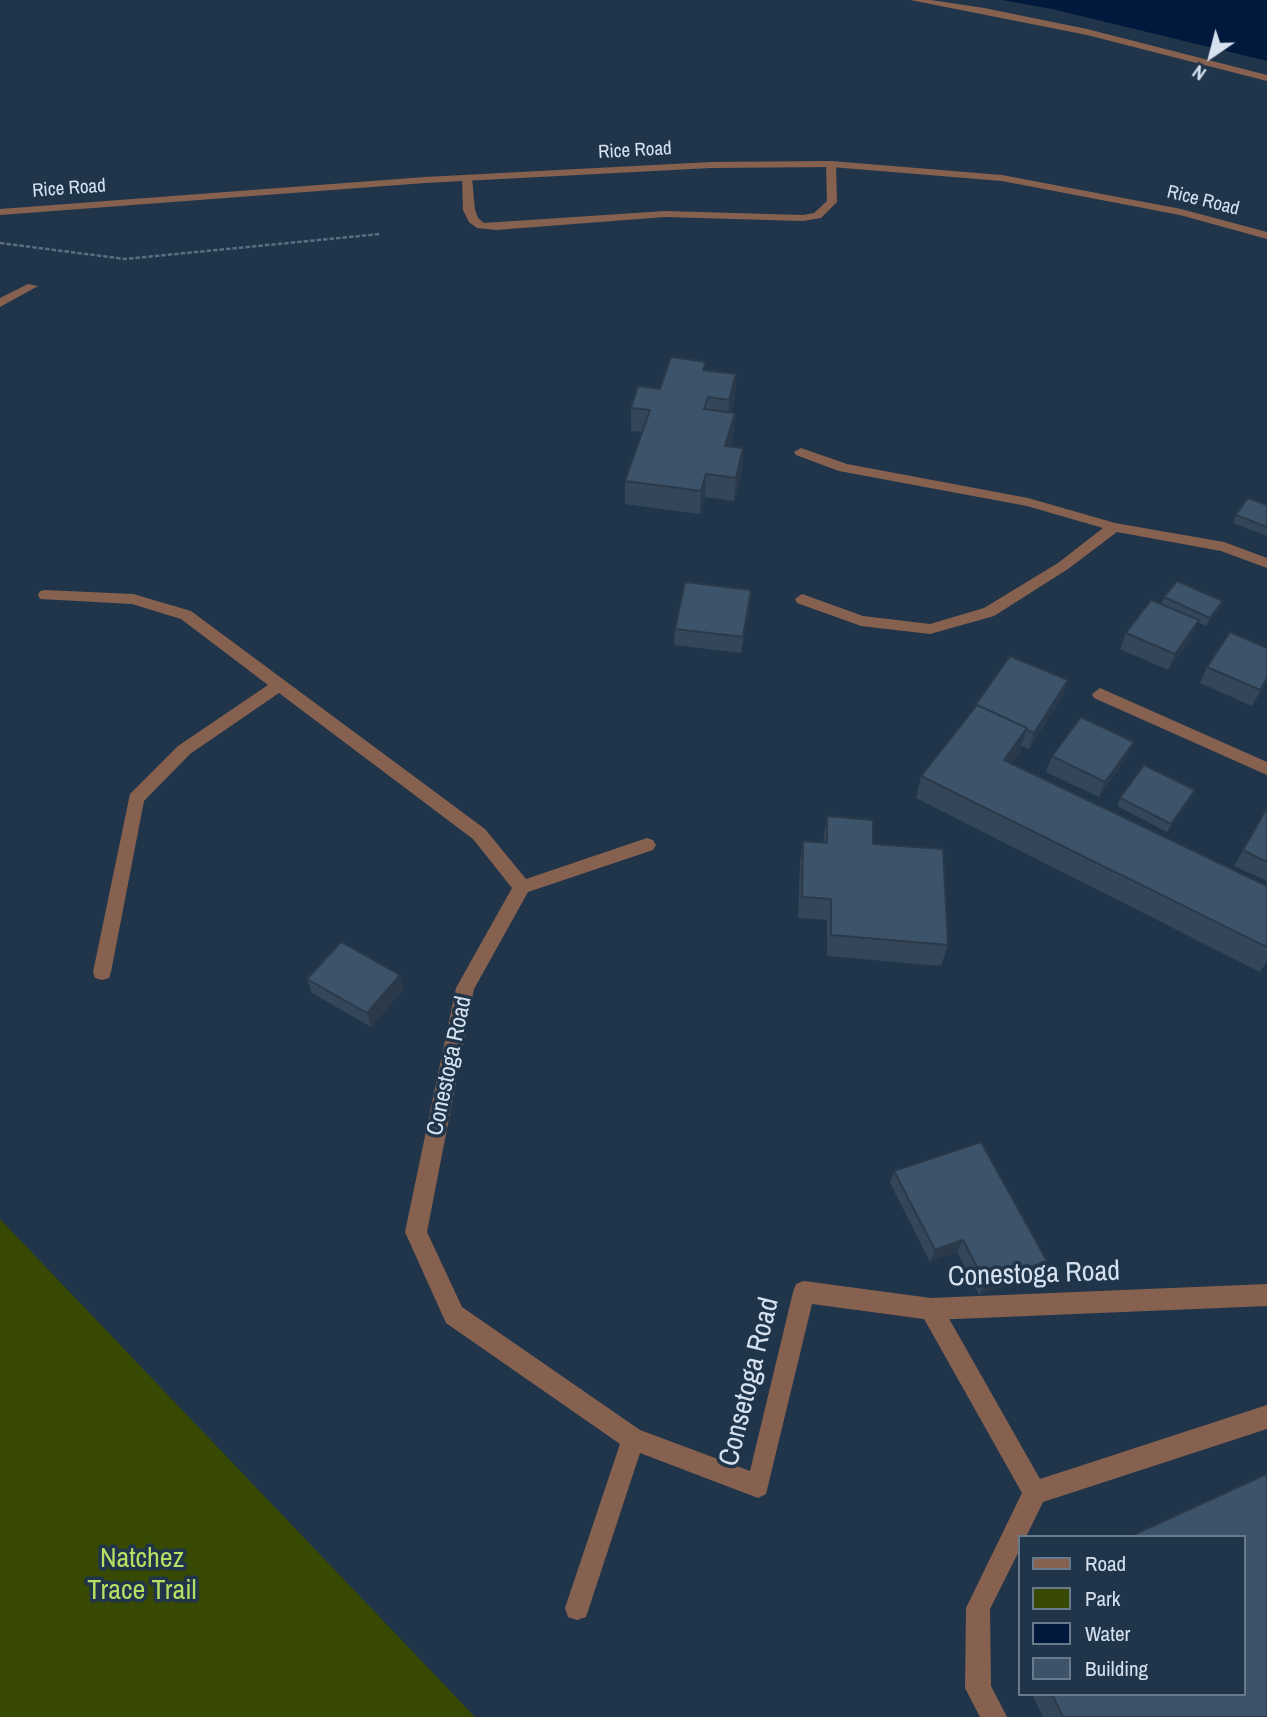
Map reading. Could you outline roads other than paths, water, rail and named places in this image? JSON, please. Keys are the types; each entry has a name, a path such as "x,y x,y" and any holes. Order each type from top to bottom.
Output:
{"street":[{"path":"914,0 1087,32 1267,78"},
{"path":"467,178 469,210 473,220 481,226 665,214 803,218 817,216 832,202 831,164"},
{"name":"Rice Road","path":"0,212 467,178 711,165 831,164 1002,178 1181,212 1267,236"},
{"path":"0,303 32,286"},
{"path":"801,452 844,468 1028,502 1114,527 1223,547 1267,563"},
{"path":"802,599 861,621 930,629 989,612 1063,566 1114,527"},
{"path":"45,595 133,599 186,615 479,834 522,887 647,845"},
{"path":"102,972 136,799 184,750 281,684"},
{"path":"1100,694 1267,769"},
{"name":"Conestoga Road","path":"522,887 466,988 416,1232 454,1315 633,1440"},
{"name":"Conestoga Road","path":"804,1292 931,1309 1267,1295"},
{"name":"Consetoga Road","path":"633,1440 758,1486 804,1292"},
{"path":"931,1309 1035,1493"},
{"path":"994,1717 978,1688 978,1608 1035,1493 1267,1417"},
{"path":"576,1608 633,1440"}],"water":[{"path":"1002,0 1267,0 1267,61 1052,9"}],"park label":[{"name":"Natchez Trace Trail","path":"142,1575"}]}
